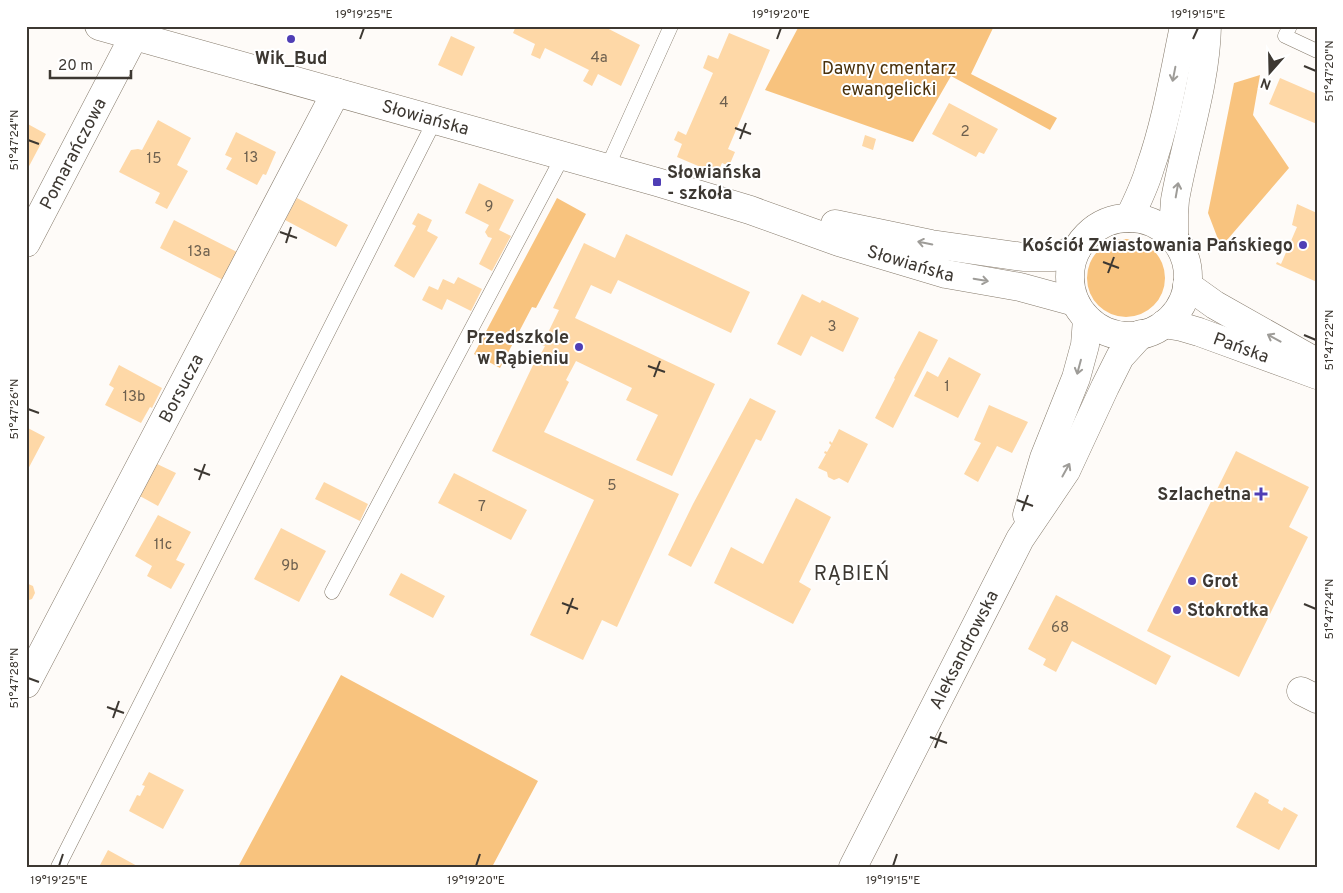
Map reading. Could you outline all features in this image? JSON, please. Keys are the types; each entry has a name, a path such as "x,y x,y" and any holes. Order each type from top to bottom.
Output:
{"street":[{"name":"Słowiańska","path":"99,26 607,168 750,210 839,242 939,272 1020,287 1081,310"},
{"path":"1129,218 1141,194 1153,159 1184,26"},
{"path":"1174,239 1175,200 1207,44 1207,26"},
{"name":"Pomarańczowa","path":"26,243 134,36"},
{"name":"Borsucza","path":"26,684 336,92"},
{"name":"Słowiańska","path":"750,210 833,223 931,244 1023,258 1054,256 1077,249"},
{"path":"1138,218 1154,224 1174,239 1183,253 1187,268 1187,285 1180,307 1170,319 1152,329 1133,336 1116,335 1094,324 1081,310 1072,292 1070,270 1077,249 1088,234 1102,224 1120,219 1138,218"},
{"name":"Pańska","path":"1187,285 1215,305 1317,362"},
{"name":"Aleksandrowska","path":"1020,539 1044,458 1076,378 1085,346 1081,310"},
{"name":"Pańska","path":"1152,329 1182,327 1317,375"},
{"name":"Aleksandrowska","path":"853,867 1020,539 1066,471 1120,356 1152,329"}],"lane":[{"path":"607,168 671,26"},
{"path":"1290,26 1285,36 1317,51"},
{"path":"58,867 435,120"},
{"path":"332,592 563,156"}],"green space":[{"name":"Dawny cmentarz ewangelicki","path":"799,26 994,26 971,74 1057,118 1050,130 951,76 913,142 765,90"},
{"path":"1260,75 1253,115 1289,168 1221,247 1208,213 1234,83"},
{"path":"557,198 586,214 536,308 532,307 500,368 474,354"},
{"path":"1126,239 1141,242 1154,250 1162,263 1165,278 1162,293 1154,306 1141,314 1126,317 1111,314 1098,306 1090,293 1087,278 1090,263 1098,250 1111,242"},
{"path":"341,675 538,781 492,867 238,867"}],"building":[{"path":"516,26 603,26 640,45 621,86 598,74 592,86 583,81 589,70 545,48 540,59 531,55 535,44 513,33"},
{"path":"729,33 770,50 728,149 735,152 729,166 722,163 717,174 677,157 682,144 674,140 678,131 686,135 713,73 703,68 708,55 718,59"},
{"path":"451,36 475,47 462,76 438,65"},
{"path":"1280,78 1317,94 1317,124 1269,104"},
{"path":"949,103 998,129 984,154 979,152 976,157 932,134"},
{"path":"158,120 191,138 177,165 188,171 167,209 155,203 160,193 119,172 131,150 142,150"},
{"path":"26,123 46,134 26,172"},
{"path":"236,132 276,152 266,175 263,174 257,185 226,169 232,158 225,155"},
{"path":"865,135 876,139 873,150 862,146"},
{"path":"479,183 514,200 499,230 511,236 492,271 479,264 492,238 488,237 485,232 489,225 465,213"},
{"path":"297,198 348,225 336,247 285,220"},
{"name":"Kościół Zwiastowania Pańskiego","path":"1297,204 1317,213 1317,282 1276,264 1277,262 1281,264 1297,227 1292,225"},
{"path":"418,213 432,220 427,231 438,237 414,278 394,266 416,226 412,224"},
{"path":"174,220 239,253 225,281 160,248"},
{"path":"626,234 750,292 731,333 618,280 611,294 591,285 575,318 715,384 672,476 636,460 658,415 626,400 632,388 576,361 566,380 569,382 544,432 679,494 617,627 602,620 583,660 530,635 594,500 492,451 533,365 535,365 545,346 542,345 559,310 553,308 584,243 615,258"},
{"path":"458,277 482,289 471,311 447,299 442,310 422,300 429,286 438,290 443,279 454,284"},
{"path":"802,294 820,303 822,300 859,318 843,352 811,336 801,356 777,344"},
{"path":"919,331 938,340 893,428 875,418"},
{"path":"949,357 981,374 958,418 914,396 927,371 938,377"},
{"path":"119,365 162,388 152,408 150,407 141,423 105,405 114,388 109,385"},
{"path":"750,398 776,411 761,441 756,439 691,567 668,555"},
{"path":"989,405 1028,422 1012,453 997,446 978,482 964,474 981,443 974,440"},
{"path":"26,427 45,437 26,473"},
{"path":"839,429 868,444 848,483 839,478 834,480 828,477 827,472 818,468 826,454 824,453 825,451 827,452 831,445 830,441 832,443"},
{"path":"1236,451 1309,487 1289,527 1308,537 1239,677 1147,631"},
{"path":"155,463 176,473 158,506 138,495"},
{"path":"454,473 527,510 511,540 438,503"},
{"path":"324,482 368,504 360,521 315,499"},
{"path":"796,498 831,517 799,582 811,589 793,624 714,583 731,547 763,564"},
{"path":"158,515 191,532 176,560 185,564 171,589 147,576 152,566 135,556"},
{"path":"281,528 326,551 299,602 254,579"},
{"path":"401,573 445,596 433,618 389,595"},
{"path":"26,583 33,586 35,593 32,599 26,601"},
{"path":"1056,595 1171,656 1156,685 1072,641 1056,672 1043,665 1046,659 1028,649"},
{"path":"149,772 184,790 163,829 129,811 137,795 140,796 145,786 142,785"},
{"path":"1255,792 1269,800 1268,803 1282,811 1284,807 1298,815 1279,850 1236,827"},
{"path":"108,850 139,867 103,867 100,865"}],"place":[{"name":"Wik_Bud","path":"291,39"},
{"name":"Słowiańska - szkoła","path":"657,182"},
{"name":"Kościół Zwiastowania Pańskiego","path":"1303,245"},
{"name":"Przedszkole w Rąbieniu","path":"579,347"},
{"name":"Szlachetna","path":"1261,494"},
{"name":"Grot","path":"1192,581"},
{"name":"Stokrotka","path":"1177,610"}],"district":[{"name":"RĄBIEŃ","path":"852,573"}]}
